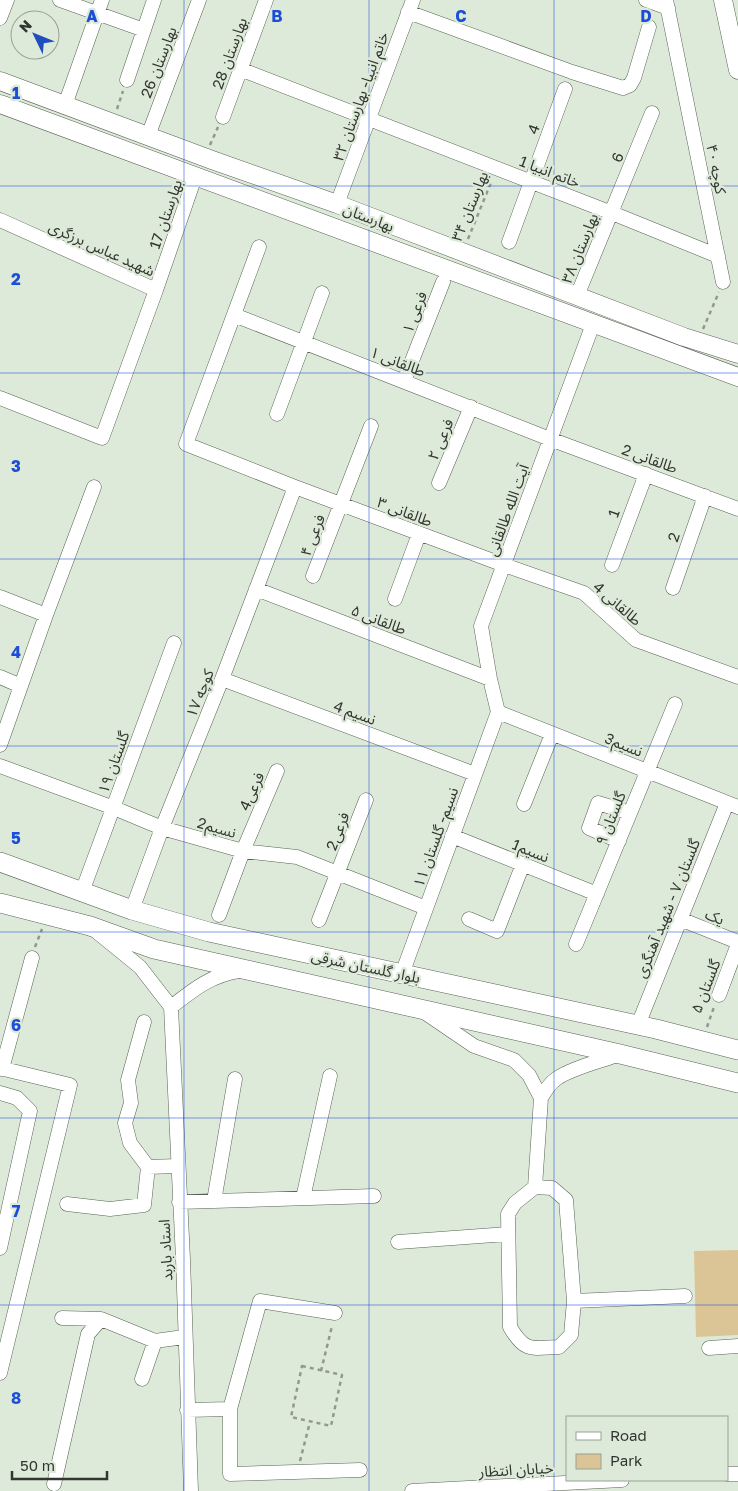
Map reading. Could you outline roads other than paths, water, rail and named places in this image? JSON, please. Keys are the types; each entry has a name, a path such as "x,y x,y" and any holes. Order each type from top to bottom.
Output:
{"main road":[{"name":"بلوار گلستان شرقی","path":"0,862 132,910 209,932 638,1025 738,1050"},
{"name":"بلوار گلستان شرقی","path":"0,903 90,926 154,949 620,1054 738,1083"}],"street":[{"path":"0,18 7,0"},
{"path":"60,0 99,7 144,30"},
{"path":"127,80 154,0"},
{"name":"بهارستان 26","path":"148,136 199,0"},
{"name":"بهارستان 28","path":"223,117 266,0"},
{"path":"646,0 667,4"},
{"path":"723,0 738,70"},
{"name":"کوچه ۴۰","path":"667,4 723,282"},
{"path":"411,6 572,72 623,88 630,85 634,78 649,27"},
{"name":"خاتم انبیا- بهارستان ۳۲","path":"337,204 411,6"},
{"path":"57,126 99,7"},
{"name":"خاتم انبیا 1","path":"240,69 532,181 718,256"},
{"name":"بهارستان","path":"0,81 337,204 698,342 734,351"},
{"name":"4","path":"509,242 565,89"},
{"name":"بهارستان","path":"0,104 738,377"},
{"name":"6","path":"612,213 652,113"},
{"name":"بهارستان 17","path":"156,290 195,176"},
{"path":"329,226 337,204"},
{"name":"بهارستان ۳۸","path":"577,296 612,213"},
{"name":"شهید عباس برزگری","path":"0,220 156,290 102,438 0,398"},
{"path":"234,315 259,247"},
{"name":"فرعی ۱","path":"404,381 443,282"},
{"path":"277,414 322,293"},
{"path":"593,324 600,305"},
{"name":"طالقانی ۱","path":"234,315 550,439"},
{"name":"طالقانی ۳","path":"234,315 186,444 504,565"},
{"name":"آیت الله طالقانی","path":"498,712 481,626 593,324"},
{"name":"فرعی ۲","path":"440,483 471,407"},
{"name":"فرعی ۴","path":"313,576 371,426"},
{"name":"طالقانی 2","path":"550,439 738,508"},
{"name":"1","path":"612,564 646,474"},
{"path":"0,746 94,487"},
{"name":"کوچه ۱۷","path":"132,910 295,487"},
{"name":"2","path":"673,588 704,496"},
{"path":"395,599 419,534"},
{"name":"طالقانی 4","path":"504,565 584,593 636,640 738,677"},
{"name":"طالقانی ۵","path":"256,589 490,679"},
{"path":"0,597 46,615"},
{"name":"گلستان ۱۹","path":"82,892 174,643"},
{"path":"0,677 21,686"},
{"name":"نسیم 4","path":"222,680 475,774"},
{"name":"گلستان ۹","path":"576,944 675,704"},
{"name":"نسیم3","path":"498,712 733,805"},
{"name":"نسیم- گلستان ۱۱","path":"402,974 498,712"},
{"path":"524,804 552,734"},
{"name":"نسیم2","path":"0,766 114,808 162,828 242,851 297,857 426,908"},
{"name":"فرعی4","path":"220,914 242,851 278,771"},
{"name":"فرعی2","path":"319,920 366,800"},
{"path":"619,841 589,828 598,803 630,813"},
{"name":"گلستان ۷ - شهید آهنگری","path":"638,1025 680,919 733,805"},
{"name":"نسیم1","path":"452,836 597,894"},
{"path":"469,919 497,931 523,864"},
{"name":"یک","path":"680,919 738,943"},
{"path":"90,926 140,967 171,1008 199,985 226,973 247,969"},
{"name":"گلستان ۵","path":"719,995 738,943"},
{"path":"0,1373 70,1085 1,1069 32,958"},
{"name":"استاد باربد","path":"171,1008 177,1166 183,1259 184,1337 191,1491"},
{"path":"421,1009 474,1046 514,1060 529,1075 541,1098"},
{"path":"67,1204 110,1209 144,1205 148,1167 130,1143 125,1123 132,1103 128,1080 144,1022"},
{"path":"535,1187 541,1098 548,1087 556,1079 568,1073 620,1054"},
{"path":"303,1198 330,1076"},
{"path":"214,1201 235,1079"},
{"path":"0,1093 17,1098 30,1111 0,1248"},
{"path":"148,1167 177,1166"},
{"path":"535,1187 552,1188 566,1200 574,1301 571,1335 559,1347 529,1348 517,1340 510,1327 508,1214 516,1203 535,1187"},
{"path":"179,1202 374,1196"},
{"path":"398,1242 508,1234"},
{"path":"574,1301 684,1296"},
{"path":"335,1313 260,1301 230,1409 230,1474 360,1470"},
{"path":"62,1318 102,1319 155,1341 184,1337"},
{"path":"54,1484 88,1334 102,1319"},
{"path":"142,1379 155,1341"},
{"path":"709,1348 738,1346"},
{"path":"188,1410 230,1409"},
{"name":"خیابان انتظار","path":"412,1491 603,1481"}]}
